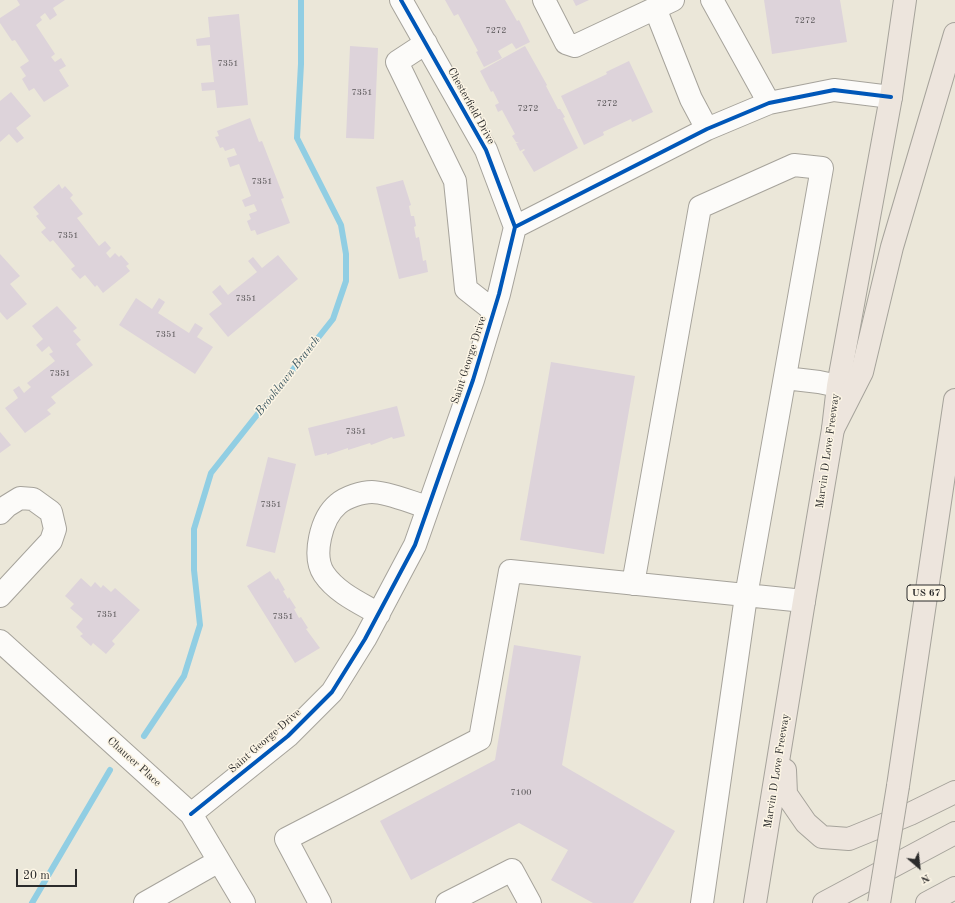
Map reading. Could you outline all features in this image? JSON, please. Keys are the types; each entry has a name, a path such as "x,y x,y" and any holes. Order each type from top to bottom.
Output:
{"main road":[{"name":"Marvin D Love Freeway","path":"755,903 804,601 834,429 838,386 891,96 905,0"},
{"path":"834,429 862,372 892,247 955,34"},
{"name":"US 67","path":"879,903 898,786 955,400"},
{"path":"784,727 786,794 806,823 822,837 849,838 910,814 955,792"},
{"path":"824,903 955,833"},
{"path":"926,903 955,888"}],"street":[{"name":"Chesterfield Drive","path":"401,0 486,150 515,227"},
{"path":"544,0 566,43 575,46 664,4 691,99 707,129"},
{"path":"712,0 769,103"},
{"path":"426,43 397,62 455,181 466,289 494,311"},
{"path":"515,227 707,129 769,103 834,90 891,96"},
{"path":"633,584 700,207 794,166 822,168 746,596 702,903"},
{"name":"Saint George Drive","path":"191,814 288,736 332,692 379,614 415,545 473,380 494,311 515,227"},
{"path":"785,378 838,386"},
{"path":"379,614 338,590 324,574 318,557 319,542 326,520 337,504 347,499 372,492 388,495 428,507"},
{"path":"0,513 7,506 20,498 33,499 50,512 54,529 51,541 0,596"},
{"path":"320,903 286,839 480,740 510,571 804,601"},
{"name":"Chaucer Place","path":"0,641 191,814 244,903"},
{"path":"144,903 172,896 219,861"},
{"path":"446,903 512,870 530,903"}],"building":[{"path":"17,0 65,0 53,8 57,15 50,20 45,13 40,17 42,20 36,25 55,54 51,57 55,62 61,58 66,66 59,70 69,86 44,102 34,88 29,91 22,79 26,76 20,67 29,61 15,40 12,41 0,23 0,18 20,5"},
{"path":"445,0 505,0 517,21 519,20 530,42 516,49 512,43 498,51 502,58 484,67 476,52 478,51 458,14 454,16"},
{"path":"573,0 589,0 576,6"},
{"path":"764,0 840,0 847,42 772,54"},
{"path":"239,14 248,105 217,108 215,90 202,91 201,83 214,82 210,45 197,46 196,39 210,37 208,17"},
{"path":"350,46 378,48 374,139 346,138"},
{"path":"525,46 547,85 546,86 558,109 560,109 565,117 563,118 578,148 534,172 522,152 525,150 520,151 516,143 519,142 516,142 512,136 515,134 502,110 498,112 495,105 499,103 493,91 491,92 480,71"},
{"path":"629,61 653,112 632,122 631,119 603,132 604,135 584,145 561,96 607,74 606,72"},
{"path":"11,92 31,116 16,128 24,138 17,143 9,134 0,142 0,101"},
{"path":"250,118 259,142 262,141 284,198 281,199 290,223 257,235 255,230 251,231 247,221 251,219 249,214 257,211 254,204 245,207 242,200 251,196 239,164 230,167 227,158 237,155 234,148 225,151 223,147 220,148 215,137 219,136 217,131"},
{"path":"403,180 411,205 409,206 411,216 414,216 416,238 419,237 423,261 426,260 428,272 399,279 376,187"},
{"path":"59,184 62,189 65,186 73,195 70,198 83,214 77,218 99,246 105,241 111,248 106,253 110,258 115,253 119,257 121,255 129,264 126,266 130,271 103,293 97,285 95,287 85,275 80,279 71,269 75,266 53,240 50,242 41,232 46,228 36,216 39,214 33,207"},
{"path":"0,254 20,276 10,284 27,304 7,320 0,312"},
{"path":"278,255 298,279 228,337 209,314 222,304 212,292 220,285 228,295 257,272 248,261 253,257 262,268"},
{"path":"136,298 152,309 159,298 165,302 158,313 189,333 195,323 203,328 197,337 213,347 195,374 119,325"},
{"path":"57,306 77,328 73,331 81,340 76,344 93,365 51,397 56,403 47,410 51,414 25,433 5,408 18,398 13,390 19,386 24,393 31,387 27,383 55,361 49,354 53,352 49,346 42,352 36,345 43,339 32,326"},
{"path":"551,362 635,376 604,554 520,540"},
{"path":"397,406 405,436 393,439 392,437 371,445 370,443 327,455 327,453 315,456 308,428"},
{"path":"0,432 11,445 0,453"},
{"path":"268,457 296,464 275,553 246,546"},
{"path":"270,571 276,580 278,578 285,590 283,591 296,608 294,609 299,618 301,617 308,628 306,629 320,648 295,663 247,586"},
{"path":"81,578 91,587 95,582 101,588 103,585 111,592 115,588 140,610 112,641 115,644 106,654 93,643 91,646 80,636 83,634 76,627 83,619 70,608 74,604 65,596"},
{"path":"514,645 581,656 562,765 675,831 633,903 593,903 551,880 568,850 519,823 411,880 380,821 495,760"}],"waterway":[{"name":"Brooklawn Branch","path":"144,736 184,676 200,625 194,570 194,529 211,473 333,319 346,281 346,254 341,225 297,138 301,64 301,0"},
{"name":"Brooklawn Branch","path":"32,903 110,770"}],"cycle path":[{"path":"401,0 486,150 515,227"},
{"path":"515,227 707,129 769,103 834,90 891,97"},
{"path":"191,814 288,736 332,692 365,639 415,545 473,380 499,294 515,227"}]}
